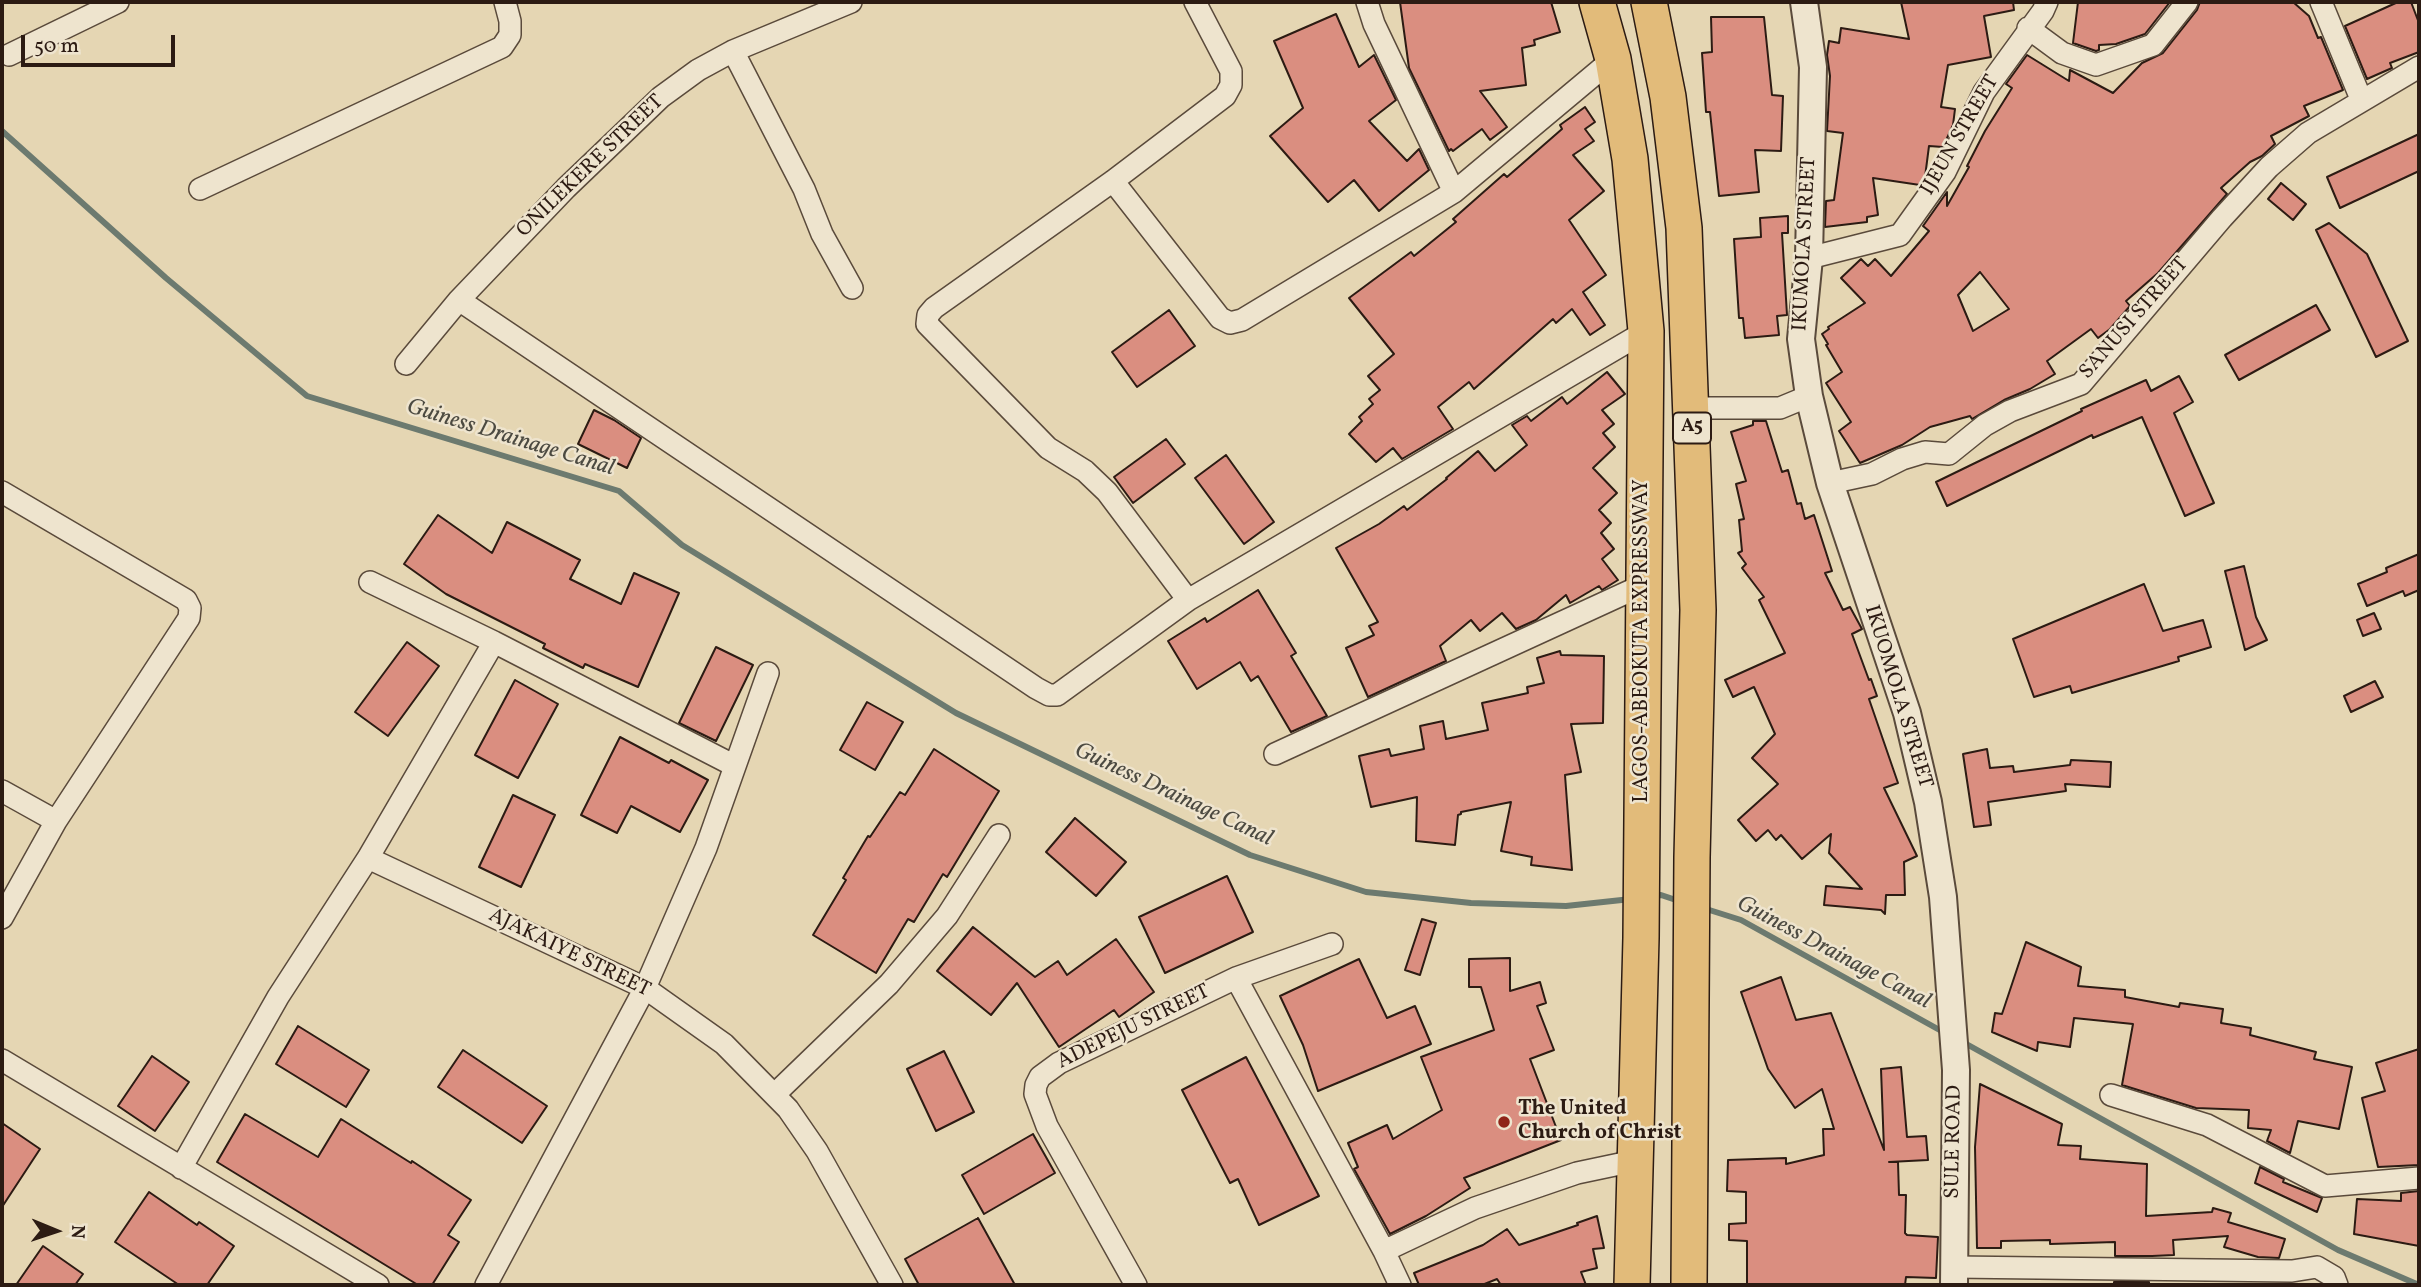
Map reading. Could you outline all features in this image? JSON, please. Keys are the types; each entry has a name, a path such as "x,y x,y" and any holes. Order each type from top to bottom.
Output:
{"highway":[{"name":"LAGOS-ABEOKUTA EXPRESSWAY","path":"1597,2 1613,60 1630,159 1646,331 1641,938 1632,1285"},
{"name":"A5","path":"1649,2 1668,97 1684,228 1698,610 1692,857 1689,1285"}],"street":[{"path":"9,55 118,2"},
{"path":"200,189 502,47 510,35 505,2"},
{"name":"ONILEKERE STREET","path":"407,363 459,300 575,178 661,97 698,70 733,51 852,2"},
{"path":"1188,600 1107,492 1085,471 1048,447 927,324 928,315 934,308 1112,181 1225,96 1231,85 1231,71 1195,2"},
{"path":"1367,2 1374,24 1454,192"},
{"name":"IKUMOLA STREET","path":"1804,2 1813,67 1809,258 1801,339 1809,396 1830,483"},
{"name":"IJEUN STREET","path":"1809,258 1900,235 1945,172 1984,92 2047,2"},
{"path":"2028,28 2062,53 2096,65 2153,45 2187,2"},
{"path":"2321,2 2361,99"},
{"path":"733,51 804,189 822,234 852,288"},
{"path":"1112,181 1220,318 1230,323 1242,320 1454,192 1613,60"},
{"name":"SANUSI STREET","path":"1830,483 1872,474 1902,459 1925,452 1949,454 1985,425 2010,411 2081,384 2222,218 2269,167 2308,133 2361,99 2419,67"},
{"path":"459,300 1049,695 1057,695 1069,688 1188,600 1646,331"},
{"path":"1691,408 1780,408 1809,396"},
{"name":"IKUOMOLA STREET","path":"1830,483 1907,713 1925,789 1943,897 1950,999"},
{"path":"2,492 186,600 190,608 189,618 56,821 2,918"},
{"path":"370,582 494,642 735,766"},
{"path":"1275,754 1643,585"},
{"path":"181,1168 278,997 368,858 494,642"},
{"path":"486,1285 645,988 706,848 768,673"},
{"path":"2,791 56,821"},
{"path":"775,1094 890,984 947,916 999,835"},
{"name":"AJAKAIYE STREET","path":"368,858 645,988 724,1044 788,1109 817,1152 892,1285"},
{"name":"ADEPEJU STREET","path":"1136,1285 1047,1126 1035,1094 1040,1077 1059,1063 1236,978 1332,944"},
{"path":"1236,978 1400,1285"},
{"name":"SULE ROAD","path":"1950,999 1956,1070 1954,1276"},
{"path":"2,1060 378,1285"},
{"path":"2112,1095 2207,1125 2325,1186 2419,1178"},
{"path":"1384,1251 1475,1208 1577,1172 1634,1161"},
{"path":"1954,1276 2292,1271 2317,1267 2334,1277 2337,1285"}],"building":[{"path":"1400,2 1551,2 1560,32 1534,40 1535,45 1522,48 1526,85 1480,91 1507,127 1490,140 1482,129 1453,151 1449,151 1409,68"},
{"path":"1901,2 2013,2 2014,10 1984,16 1991,57 1948,65 1941,107 1955,109 1953,125 1943,147 1929,146 1925,177 1920,185 1873,178 1878,215 1867,217 1867,222 1825,227 1826,201 1834,200 1843,133 1827,131 1829,41 1839,43 1841,28 1909,39"},
{"path":"2078,2 2170,2 2145,34 2116,44 2099,45 2099,50 2096,51 2073,43"},
{"path":"2200,2 2293,2 2309,16 2318,38 2321,37 2343,90 2304,106 2309,116 2271,136 2275,144 2221,188 2227,194 2158,273 2126,301 2130,306 2110,329 2098,338 2091,329 2047,361 2055,374 1972,419 1970,416 1930,427 1902,445 1860,463 1839,431 1851,422 1826,383 1842,372 1822,334 1828,327 1865,303 1841,278 1861,259 1868,266 1875,259 1891,276 1929,231 1923,226 1947,192 1947,206 1985,131 2012,88 2006,84 2027,55 2069,81 2070,70 2113,93 2142,63 2163,53 2197,10","holes":["1980,272 2009,309 1973,331 1958,295"]},
{"path":"2398,2 2411,2 2419,23 2419,52 2390,63 2392,68 2367,79 2345,26"},
{"path":"1336,14 1359,67 1374,55 1396,100 1369,121 1407,161 1419,149 1429,170 1379,211 1354,180 1328,202 1270,136 1303,108 1274,41"},
{"path":"1711,17 1764,17 1772,95 1783,96 1781,151 1755,150 1759,192 1719,196 1710,112 1706,112 1702,53 1712,52"},
{"path":"1585,107 1595,122 1585,129 1594,141 1573,155 1604,191 1569,220 1606,275 1583,292 1605,325 1590,335 1572,309 1556,323 1553,319 1474,389 1469,382 1438,407 1453,429 1402,459 1393,448 1376,462 1349,434 1362,421 1359,417 1373,404 1369,399 1380,390 1368,376 1394,354 1349,298 1411,252 1414,256 1456,222 1453,219 1504,174 1507,177 1562,129 1560,125"},
{"path":"2419,134 2419,171 2340,208 2327,177"},
{"path":"2281,183 2306,204 2293,220 2268,199"},
{"path":"1788,216 1788,233 1782,233 1787,315 1777,316 1779,335 1745,338 1743,318 1739,318 1734,239 1761,237 1760,218"},
{"path":"2329,223 2367,254 2408,341 2376,357 2316,230"},
{"path":"2316,305 2330,330 2239,380 2225,355"},
{"path":"1169,310 1195,346 1137,387 1112,352"},
{"path":"1607,372 1625,394 1602,410 1614,424 1603,433 1615,447 1593,468 1617,493 1599,510 1611,523 1601,533 1614,549 1602,559 1618,580 1602,590 1599,586 1570,603 1566,595 1536,620 1516,629 1502,613 1480,631 1471,620 1440,646 1446,661 1368,697 1346,648 1374,635 1369,626 1378,622 1336,548 1379,524 1404,506 1407,510 1478,451 1495,471 1527,445 1512,425 1527,416 1531,421 1562,397 1567,404"},
{"path":"2179,376 2193,402 2174,413 2214,503 2185,516 2142,417 2093,438 2092,435 1947,506 1936,482 2082,411 2081,409 2146,380 2151,391"},
{"path":"594,410 641,438 627,468 578,444"},
{"path":"1753,421 1766,421 1782,472 1788,470 1797,504 1801,503 1805,519 1814,515 1832,571 1825,573 1843,610 1850,607 1862,629 1852,634 1877,696 1869,699 1898,783 1884,788 1917,856 1904,862 1905,895 1886,895 1885,914 1881,910 1824,905 1826,886 1862,889 1829,853 1831,834 1802,859 1781,835 1776,840 1768,830 1756,841 1738,820 1778,784 1752,758 1775,734 1754,687 1733,697 1725,680 1785,653 1759,600 1764,597 1742,568 1746,564 1738,553 1742,551 1739,520 1744,519 1736,484 1746,481 1731,432 1753,425"},
{"path":"1166,439 1185,464 1133,503 1114,477"},
{"path":"1226,455 1274,522 1244,544 1195,478"},
{"path":"438,515 492,553 507,522 580,560 570,579 621,604 634,573 679,593 638,687 585,664 583,668 543,648 545,644 446,594 404,564"},
{"path":"2419,554 2419,590 2405,596 2403,591 2367,606 2358,584"},
{"path":"2244,566 2256,617 2267,640 2245,650 2225,571"},
{"path":"2144,584 2163,631 2203,620 2211,647 2178,657 2179,661 2072,693 2070,686 2034,697 2013,639"},
{"path":"1258,590 1296,653 1291,656 1327,716 1291,732 1258,676 1251,681 1240,662 1197,689 1168,641 1205,618 1207,622"},
{"path":"2374,613 2381,629 2363,636 2357,620"},
{"path":"407,642 439,666 388,736 355,712"},
{"path":"716,647 753,665 716,741 679,723"},
{"path":"1560,651 1561,655 1604,656 1603,723 1571,724 1581,772 1565,775 1572,870 1531,865 1532,857 1501,851 1511,802 1461,812 1458,815 1455,845 1416,841 1417,797 1371,807 1359,756 1389,749 1391,756 1424,749 1420,726 1443,721 1446,739 1488,730 1482,703 1528,693 1527,687 1544,683 1537,658"},
{"path":"515,680 558,704 518,778 475,755"},
{"path":"2375,681 2383,697 2351,712 2344,696"},
{"path":"867,702 903,722 875,770 840,750"},
{"path":"620,737 708,780 680,832 631,806 617,833 581,815"},
{"path":"934,749 999,791 947,877 943,874 914,922 908,919 876,973 813,935 846,880 843,878 868,836 870,837 900,792 905,795"},
{"path":"1987,749 1990,768 2013,766 2014,772 2070,765 2071,760 2111,762 2110,787 2065,784 2066,791 1988,802 1991,825 1974,827 1963,754"},
{"path":"513,795 555,815 521,887 479,867"},
{"path":"1075,818 1126,862 1096,896 1046,852"},
{"path":"1227,876 1253,932 1165,973 1139,917"},
{"path":"1422,919 1436,923 1420,975 1405,970"},
{"path":"973,927 1035,977 1058,961 1067,975 1116,939 1154,992 1119,1017 1114,1010 1059,1047 1017,983 991,1015 937,971"},
{"path":"2026,942 2081,967 2078,986 2125,990 2125,997 2179,1007 2180,1003 2223,1009 2221,1023 2251,1028 2250,1035 2316,1052 2314,1059 2352,1067 2339,1129 2298,1121 2290,1153 2267,1141 2271,1130 2248,1128 2249,1110 2196,1108 2122,1085 2133,1024 2074,1018 2070,1047 2038,1042 2037,1051 1992,1032 1995,1013 2002,1014"},
{"path":"1510,958 1510,991 1540,982 1546,1003 1537,1006 1554,1050 1530,1059 1561,1140 1464,1178 1470,1188 1426,1216 1390,1234 1354,1169 1358,1167 1348,1143 1387,1125 1393,1139 1442,1110 1421,1057 1494,1030 1481,987 1469,987 1469,959"},
{"path":"1359,959 1387,1018 1415,1006 1431,1044 1318,1091 1303,1045 1280,996"},
{"path":"1781,977 1796,1020 1831,1013 1884,1150 1881,1069 1901,1067 1907,1137 1926,1136 1928,1160 1889,1162 1898,1162 1899,1195 1906,1195 1905,1233 1938,1237 1936,1278 1906,1277 1905,1285 1747,1285 1747,1241 1729,1240 1729,1224 1746,1223 1746,1192 1727,1191 1728,1160 1786,1158 1786,1164 1824,1155 1823,1129 1834,1129 1822,1089 1795,1108 1768,1069 1741,992"},
{"path":"298,1026 369,1070 346,1107 276,1064"},
{"path":"2419,1049 2419,1165 2378,1167 2362,1098 2385,1091 2376,1063"},
{"path":"463,1050 547,1106 522,1143 438,1087"},
{"path":"944,1051 974,1112 936,1131 907,1069"},
{"path":"152,1056 189,1082 155,1131 118,1106"},
{"path":"1246,1057 1319,1196 1259,1225 1238,1179 1230,1183 1182,1090"},
{"path":"1980,1084 2062,1124 2058,1145 2081,1146 2080,1159 2147,1164 2146,1216 2212,1212 2213,1208 2231,1213 2228,1222 2285,1239 2279,1258 2258,1257 2224,1247 2228,1236 2173,1240 2174,1255 2115,1256 2115,1242 2050,1244 2050,1240 2001,1241 2001,1248 1977,1248 1975,1147"},
{"path":"245,1114 318,1157 341,1119 471,1200 448,1235 459,1242 432,1285 418,1285 217,1162"},
{"path":"2,1123 40,1149 2,1207"},
{"path":"1033,1134 1055,1173 984,1214 962,1175"},
{"path":"2260,1167 2284,1179 2283,1182 2322,1198 2317,1212 2255,1183"},
{"path":"2419,1191 2419,1246 2354,1234 2357,1199 2401,1201 2401,1193"},
{"path":"149,1192 197,1225 199,1222 234,1246 207,1285 179,1285 115,1242"},
{"path":"1597,1216 1604,1248 1593,1249 1597,1268 1581,1272 1586,1285 1501,1285 1497,1279 1482,1285 1419,1285 1414,1273 1483,1245 1507,1229 1519,1245"},
{"path":"978,1218 1015,1285 919,1285 905,1259"},
{"path":"43,1246 83,1274 75,1285 16,1285"},
{"path":"2114,1282 2149,1282 2149,1285 2114,1285"}],"waterway":[{"name":"Guiness Drainage Canal","path":"2,131 166,278 307,396 619,491 682,545 956,713 1250,855 1366,892 1471,903 1566,906 1631,899"},
{"name":"Guiness Drainage Canal","path":"1653,896 1661,895 1679,901"},
{"name":"Guiness Drainage Canal","path":"1703,908 1741,920 1945,1033"},
{"name":"Guiness Drainage Canal","path":"1961,1041 2338,1250 2419,1285"}],"place":[{"name":"The United Church of Christ","path":"1504,1122"}]}
